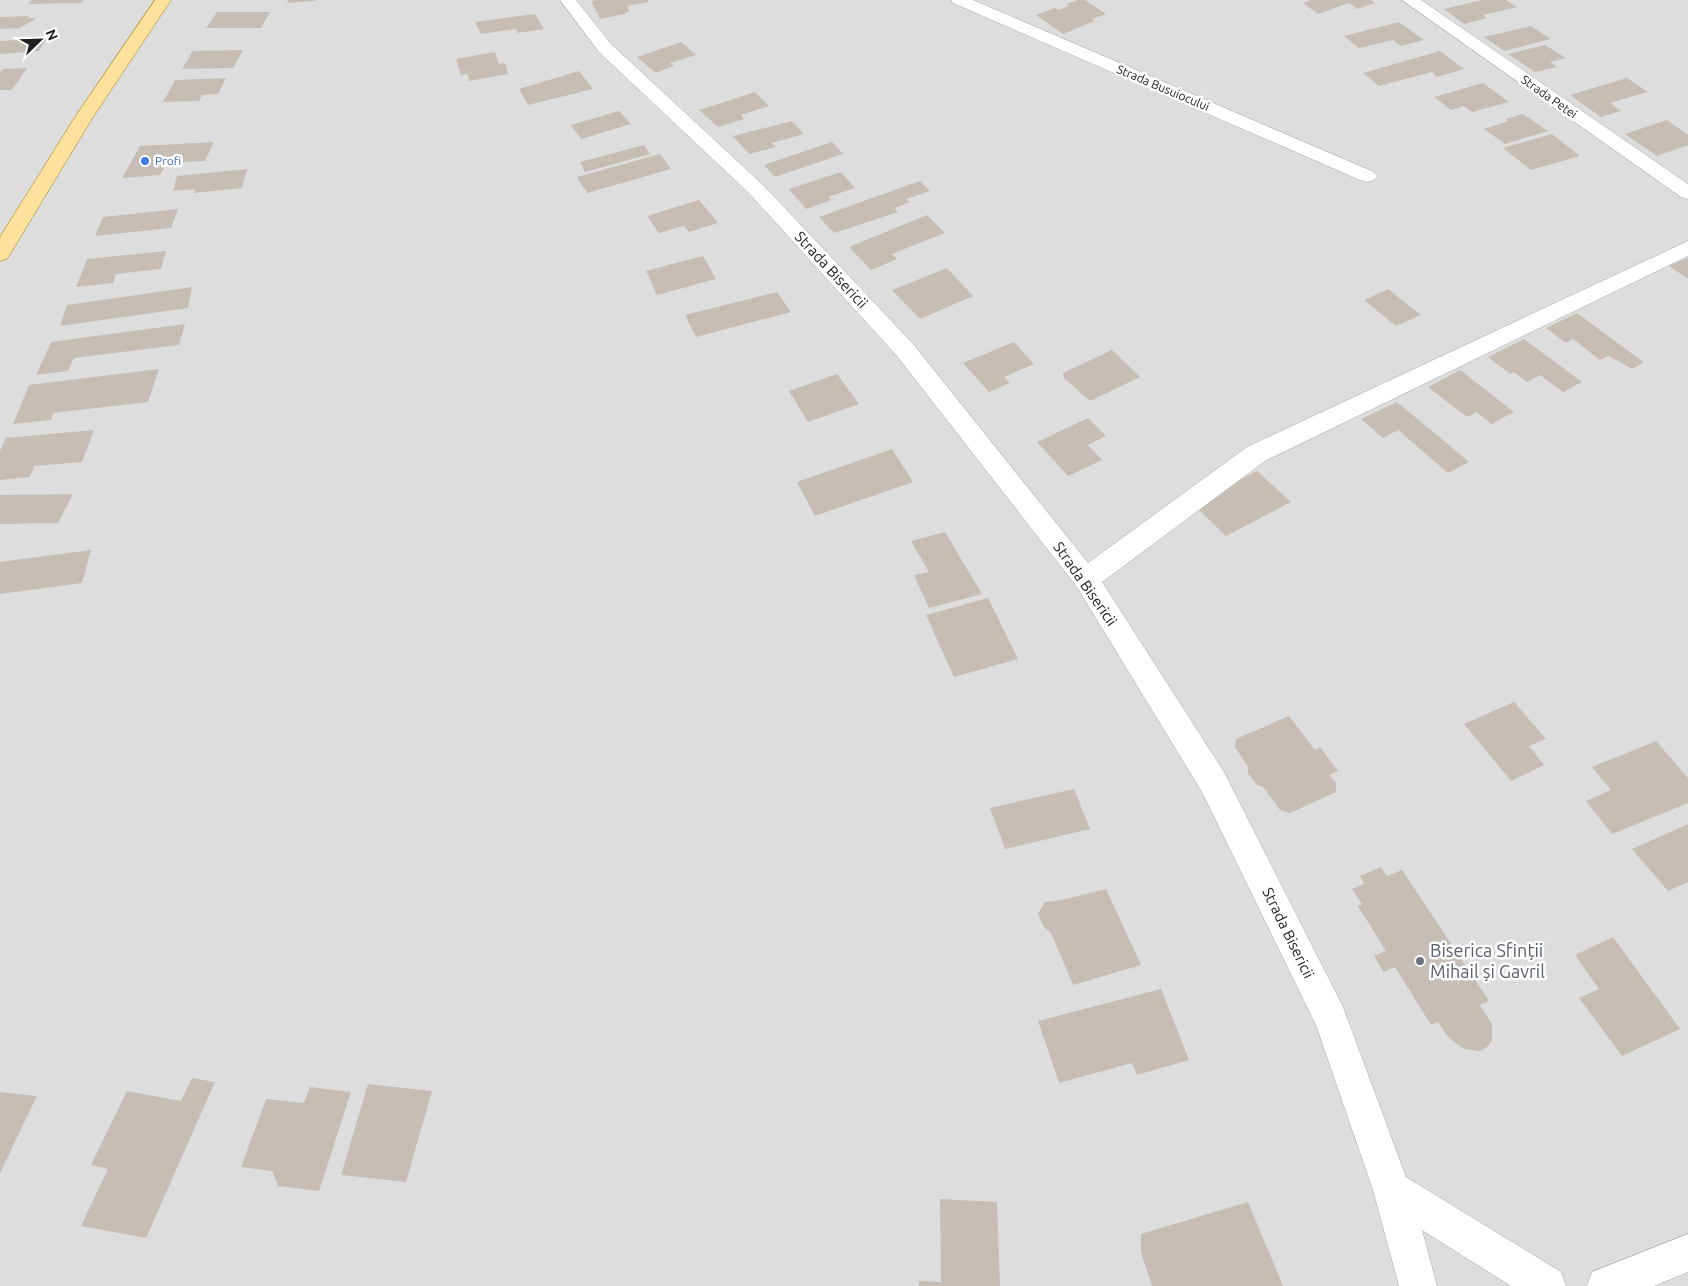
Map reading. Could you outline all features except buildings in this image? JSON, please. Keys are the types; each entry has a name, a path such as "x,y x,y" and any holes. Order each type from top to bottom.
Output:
{"main road":[{"path":"0,254 84,117 163,0"}],"street":[{"name":"Strada Bisericii","path":"568,0 605,48 756,190 906,350 1086,579 1213,782 1331,1019 1392,1190 1418,1286"},
{"name":"Strada Busuiocului","path":"959,0 1368,176"},
{"name":"Strada Petei","path":"1410,0 1688,193"},
{"path":"1086,579 1256,454 1688,248"},
{"path":"1392,1190 1547,1286"},
{"path":"1606,1286 1688,1253"}],"shaded area":[{"path":"0,0 1688,0 1688,1286 0,1286"}],"place":[{"name":"Profi","path":"145,161"},
{"name":"Biserica Sfinții Mihail și Gavril","path":"1420,961"}]}
